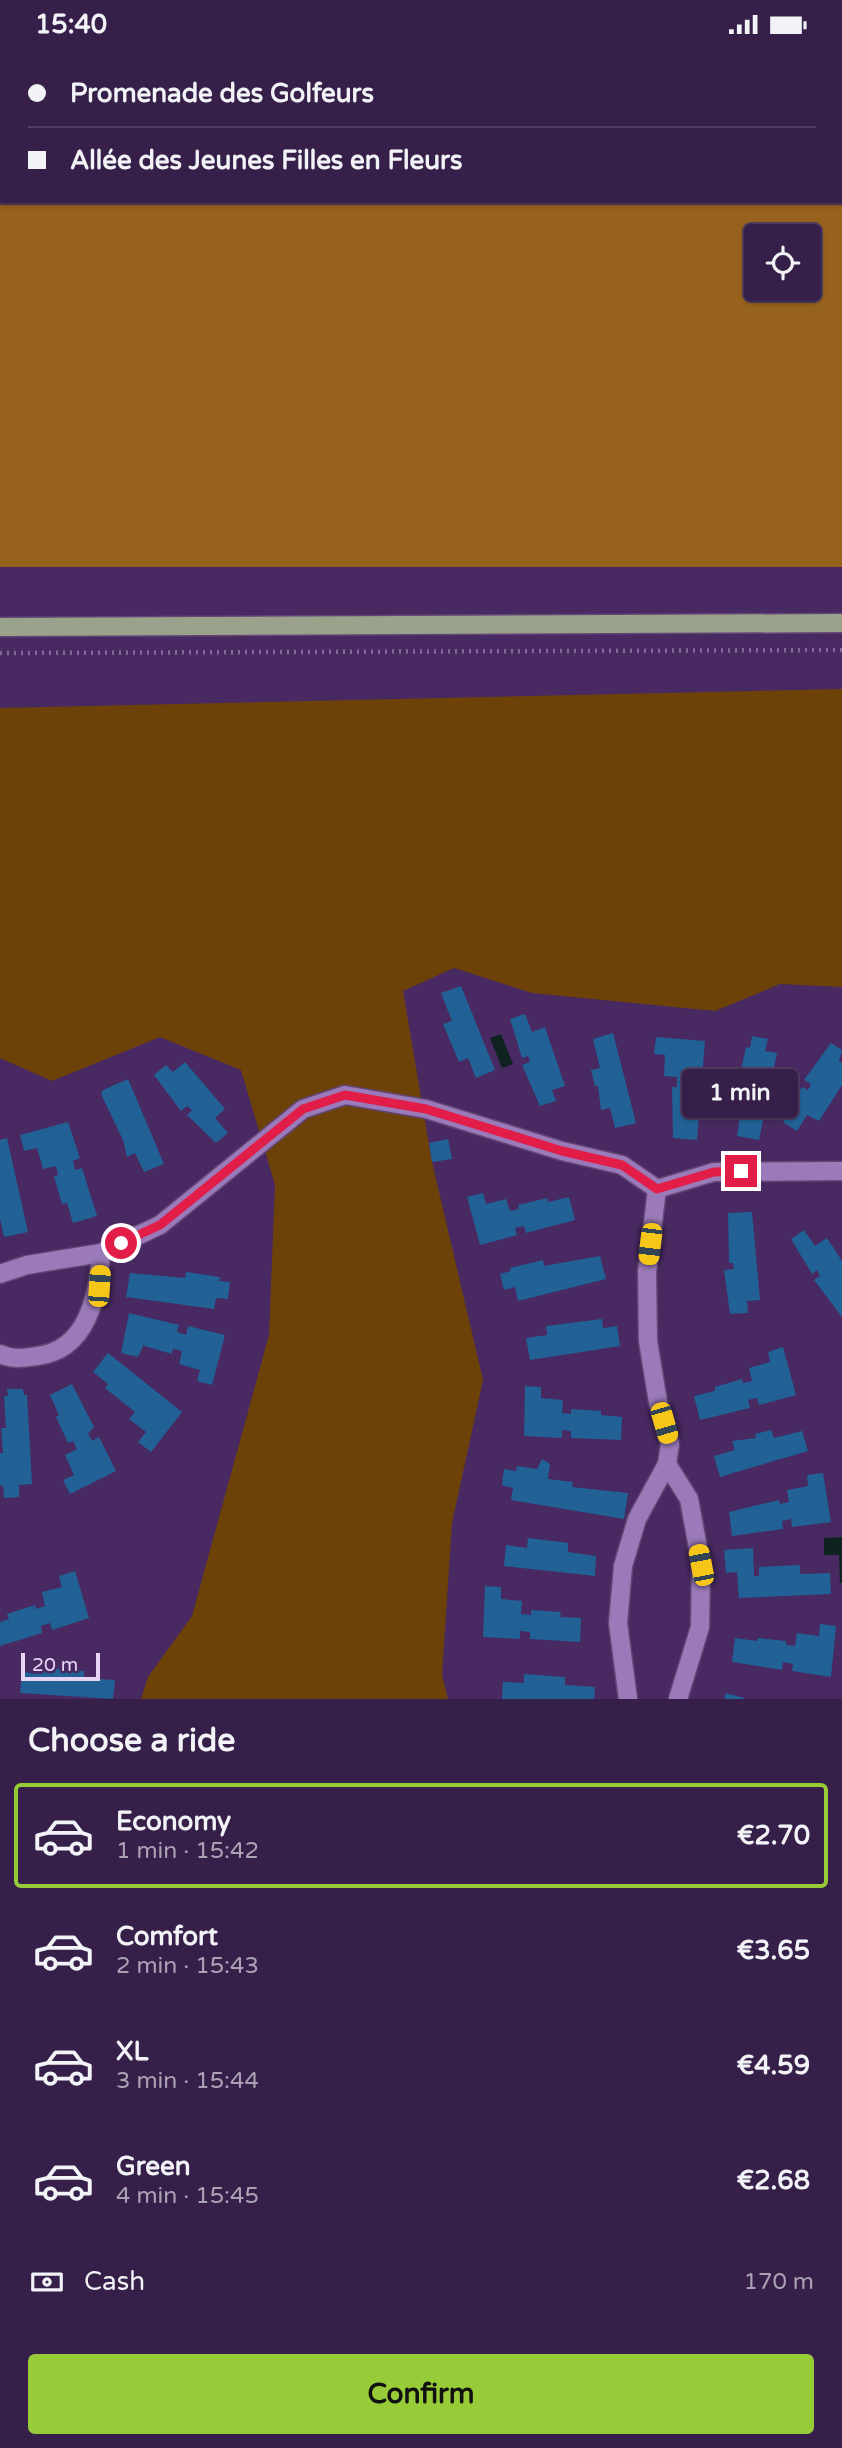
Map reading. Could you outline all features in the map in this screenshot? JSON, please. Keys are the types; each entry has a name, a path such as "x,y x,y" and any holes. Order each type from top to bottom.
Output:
{"main road":[{"path":"0,627 842,623"}],"street":[{"path":"0,1274 27,1265 101,1253 160,1225 303,1109 345,1095 426,1109 562,1151 622,1165 657,1189"},
{"path":"657,1189 714,1172 842,1171"},
{"path":"628,1699 618,1623 623,1566 637,1519 667,1464 670,1444 658,1402 648,1341 647,1272 657,1189"},
{"path":"0,1353 11,1359 46,1355 72,1342 92,1306 99,1286 101,1253"},
{"path":"667,1464 689,1499 701,1565 700,1627 678,1699"}],"path":[{"path":"0,653 842,650"}],"shaded area":[{"path":"0,203 842,203 842,567 0,567"},
{"path":"842,689 842,987 780,984 715,1011 532,993 454,968 403,991 432,1162 483,1380 452,1523 442,1675 448,1699 141,1699 148,1677 192,1616 269,1335 275,1185 241,1070 160,1037 52,1081 0,1058 0,708"},
{"path":"501,1034 513,1064 502,1068 490,1038"},
{"path":"842,1537 840,1583 839,1555 824,1555 824,1538"}],"building":[{"path":"461,986 495,1070 476,1078 468,1058 459,1062 443,1024 452,1021 441,993"},
{"path":"525,1014 532,1032 545,1027 565,1086 552,1090 556,1101 540,1106 522,1065 530,1062 528,1056 522,1058 510,1019"},
{"path":"613,1033 636,1123 615,1128 610,1108 601,1110 598,1086 595,1086 591,1070 600,1068 593,1039"},
{"path":"752,1036 768,1039 765,1051 777,1053 759,1140 737,1136 744,1087 748,1088 749,1081 739,1079 746,1047 750,1048"},
{"path":"656,1037 705,1041 702,1079 697,1079 696,1088 701,1089 697,1140 673,1138 672,1087 677,1087 677,1077 664,1076 665,1055 654,1054"},
{"path":"831,1043 842,1050 839,1061 842,1063 842,1085 819,1121 807,1115 797,1131 783,1122 802,1087 808,1090 811,1084 804,1080"},
{"path":"185,1062 225,1109 215,1118 228,1133 216,1143 187,1115 192,1110 187,1106 181,1111 154,1075 166,1065 173,1072"},
{"path":"128,1079 164,1164 144,1172 135,1153 127,1157 123,1140 101,1094 103,1090"},
{"path":"68,1122 80,1158 73,1161 75,1170 82,1168 97,1216 73,1223 67,1203 62,1204 54,1176 58,1175 56,1166 43,1169 37,1148 24,1151 20,1135"},
{"path":"7,1138 28,1232 4,1237 0,1219 0,1140"},
{"path":"448,1139 452,1159 432,1162 429,1143"},
{"path":"483,1193 486,1204 506,1199 510,1211 519,1209 518,1205 547,1198 548,1202 569,1197 575,1220 526,1233 524,1226 515,1228 517,1235 480,1245 467,1197"},
{"path":"752,1212 760,1300 747,1301 748,1313 730,1314 724,1270 734,1269 733,1263 729,1263 728,1213"},
{"path":"804,1230 815,1246 827,1238 842,1261 842,1317 814,1280 820,1276 817,1270 812,1274 791,1239"},
{"path":"600,1256 606,1279 518,1301 515,1287 504,1290 500,1274 511,1271 510,1268 543,1260 544,1266"},
{"path":"186,1272 220,1277 219,1281 230,1282 228,1299 216,1298 214,1309 126,1297 130,1273 185,1278"},
{"path":"129,1313 179,1325 177,1332 186,1335 188,1326 225,1335 212,1385 197,1381 200,1370 179,1364 182,1351 173,1349 172,1354 144,1346 145,1342 138,1357 121,1353"},
{"path":"602,1319 603,1328 617,1326 620,1346 530,1360 526,1338 547,1335 546,1326"},
{"path":"783,1347 796,1395 759,1405 757,1398 748,1400 750,1408 700,1420 694,1396 715,1391 715,1387 742,1379 743,1383 752,1381 749,1368 770,1362 768,1352"},
{"path":"108,1353 182,1412 151,1452 138,1442 146,1432 129,1419 135,1412 105,1388 108,1384 93,1372"},
{"path":"72,1384 94,1427 88,1433 92,1441 99,1437 116,1471 70,1494 63,1480 74,1475 65,1455 77,1449 73,1441 68,1443 56,1417 59,1415 50,1395"},
{"path":"525,1386 541,1387 541,1398 563,1400 562,1413 571,1414 571,1409 601,1411 601,1415 622,1417 621,1440 571,1438 571,1431 562,1430 562,1438 524,1436"},
{"path":"7,1389 23,1389 24,1395 27,1395 32,1484 19,1485 19,1497 4,1498 3,1485 0,1486 0,1453 3,1453 1,1428 6,1428 4,1396 8,1396"},
{"path":"771,1430 774,1438 802,1431 808,1451 720,1477 714,1456 735,1450 732,1441 756,1438 755,1434"},
{"path":"542,1459 550,1464 548,1479 573,1482 572,1487 628,1493 624,1519 511,1500 513,1488 502,1485 504,1469 516,1471 517,1466 537,1469"},
{"path":"823,1473 831,1522 792,1527 791,1519 782,1521 783,1529 732,1536 729,1512 779,1500 780,1504 789,1502 787,1490 808,1486 807,1475"},
{"path":"528,1538 568,1543 568,1552 596,1556 595,1576 504,1566 506,1545 527,1548"},
{"path":"753,1548 754,1576 759,1576 759,1567 800,1565 800,1574 830,1573 831,1594 739,1598 737,1572 726,1573 724,1550"},
{"path":"75,1571 89,1618 52,1630 50,1623 41,1626 42,1633 0,1646 0,1622 9,1619 7,1614 35,1605 36,1609 45,1606 42,1592 62,1587 59,1576"},
{"path":"485,1586 501,1587 501,1599 522,1601 521,1614 531,1615 531,1610 561,1612 560,1617 581,1618 580,1642 530,1639 530,1632 520,1631 520,1639 483,1637"},
{"path":"820,1624 836,1626 831,1677 792,1671 793,1664 783,1662 782,1670 732,1662 735,1638 786,1641 786,1645 795,1646 797,1633 819,1636"},
{"path":"43,1667 84,1671 84,1678 115,1680 113,1699 20,1693 22,1672 42,1674"},
{"path":"524,1674 565,1677 565,1685 595,1687 594,1699 502,1699 503,1682 524,1683"},
{"path":"726,1693 744,1698 744,1699 724,1699"}],"route":[{"path":"121,1243 160,1225 303,1109 345,1095 426,1109 562,1151 622,1165 657,1189 714,1172 741,1171"}]}
